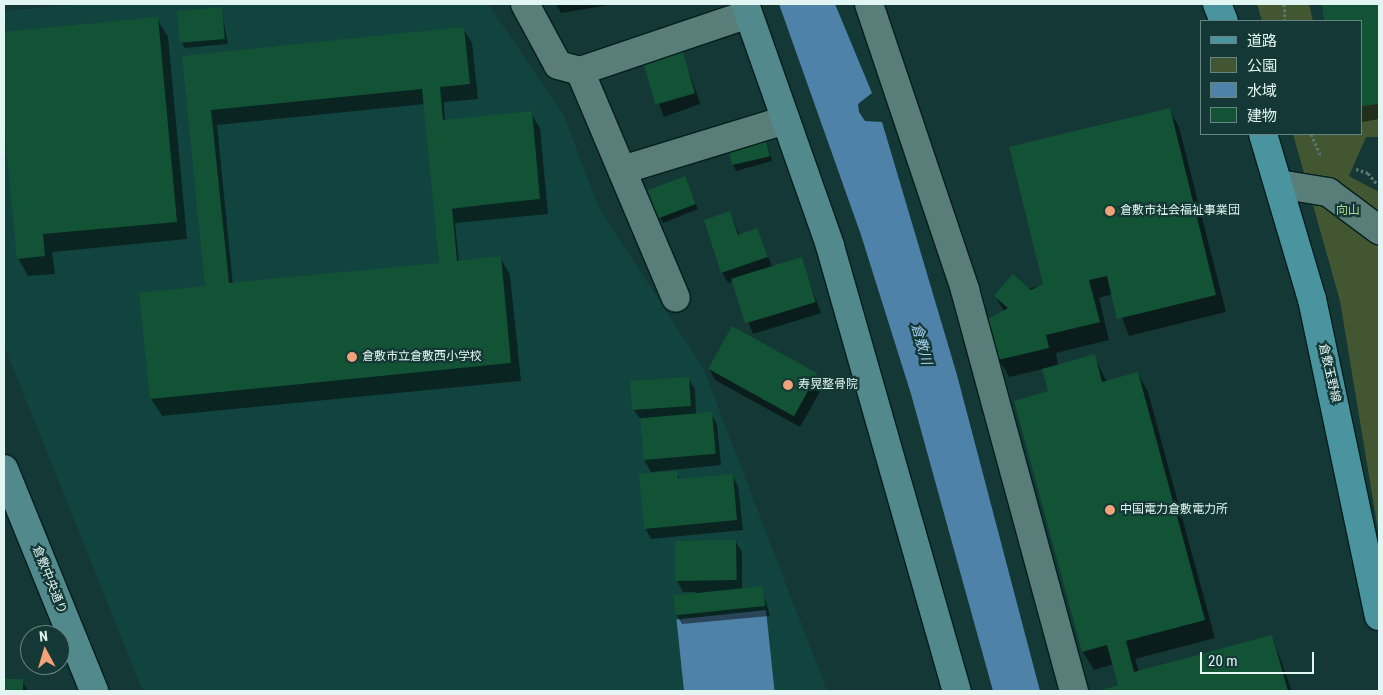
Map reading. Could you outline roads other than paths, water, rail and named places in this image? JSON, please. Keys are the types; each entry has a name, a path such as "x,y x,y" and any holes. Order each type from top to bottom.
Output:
{"main road":[{"path":"1217,4 1224,20"},
{"name":"倉敷玉野線","path":"1263,135 1343,432 1379,616"}],"street":[{"path":"525,4 558,65 580,71 746,9 833,256 957,691"},
{"path":"869,4 965,290 1074,691"},
{"path":"580,71 676,298"},
{"path":"622,170 786,120"},
{"path":"1278,184 1328,192 1379,230"},
{"name":"倉敷中央通り","path":"4,469 94,691"}],"water":[{"name":"倉敷川","path":"779,4 835,4 872,93 858,104 859,112 865,121 882,122 957,375 1040,691 993,691 911,394 861,235"},
{"path":"766,610 774,691 684,691 676,619"}],"place":[{"name":"倉敷市社会福祉事業団","path":"1110,211"},
{"name":"倉敷市立倉敷西小学校","path":"352,357"},
{"name":"寿晃整骨院","path":"788,385"},
{"name":"中国電力倉敷電力所","path":"1110,510"}],"park label":[{"name":"向山","path":"1348,211"}]}
